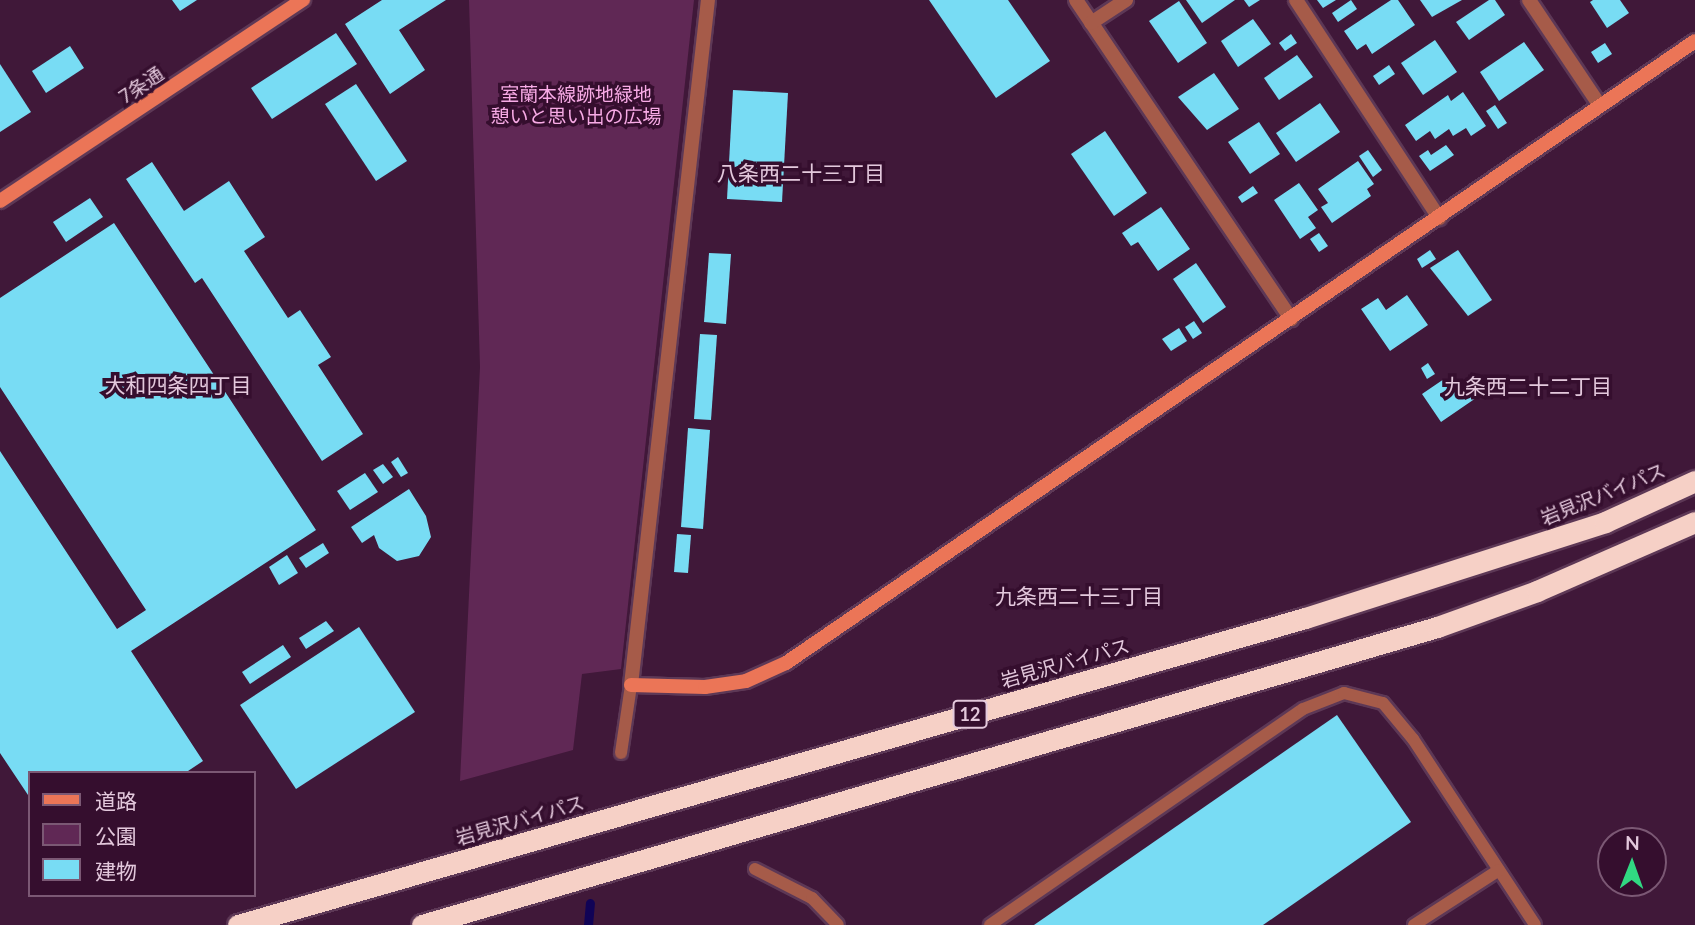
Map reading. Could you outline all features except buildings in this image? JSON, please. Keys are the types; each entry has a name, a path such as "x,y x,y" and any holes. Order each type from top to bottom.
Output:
{"highway":[{"name":"岩見沢バイパス","path":"238,925 1368,598 1605,522 1695,481"},
{"path":"422,925 1437,627 1550,586 1695,522"}],"street":[{"name":"7条通","path":"0,201 303,0"},
{"path":"708,0 631,685 705,687 746,681 786,663 959,540 1291,319 1599,104 1695,41"},
{"path":"1076,0 1291,319"},
{"path":"1091,23 1126,0"},
{"path":"1296,0 1439,218"},
{"path":"1529,0 1599,104"}],"lane":[{"path":"621,753 631,685"},
{"path":"990,925 1303,709 1344,693 1383,703 1413,739 1535,925"},
{"path":"755,869 812,898 838,925"},
{"path":"1414,925 1499,870"}],"green space":[{"name":"室蘭本線跡地緑地 憩いと思い出の広場","path":"469,0 694,0 621,669 582,674 573,750 460,781 480,367"}],"waterway":[{"path":"588,925 590,903"}],"district":[{"name":"八条西二十三丁目","path":"801,173"},
{"name":"大和四条四丁目","path":"178,385"},
{"name":"九条西二十二丁目","path":"1528,386"},
{"name":"九条西二十三丁目","path":"1079,596"}]}
